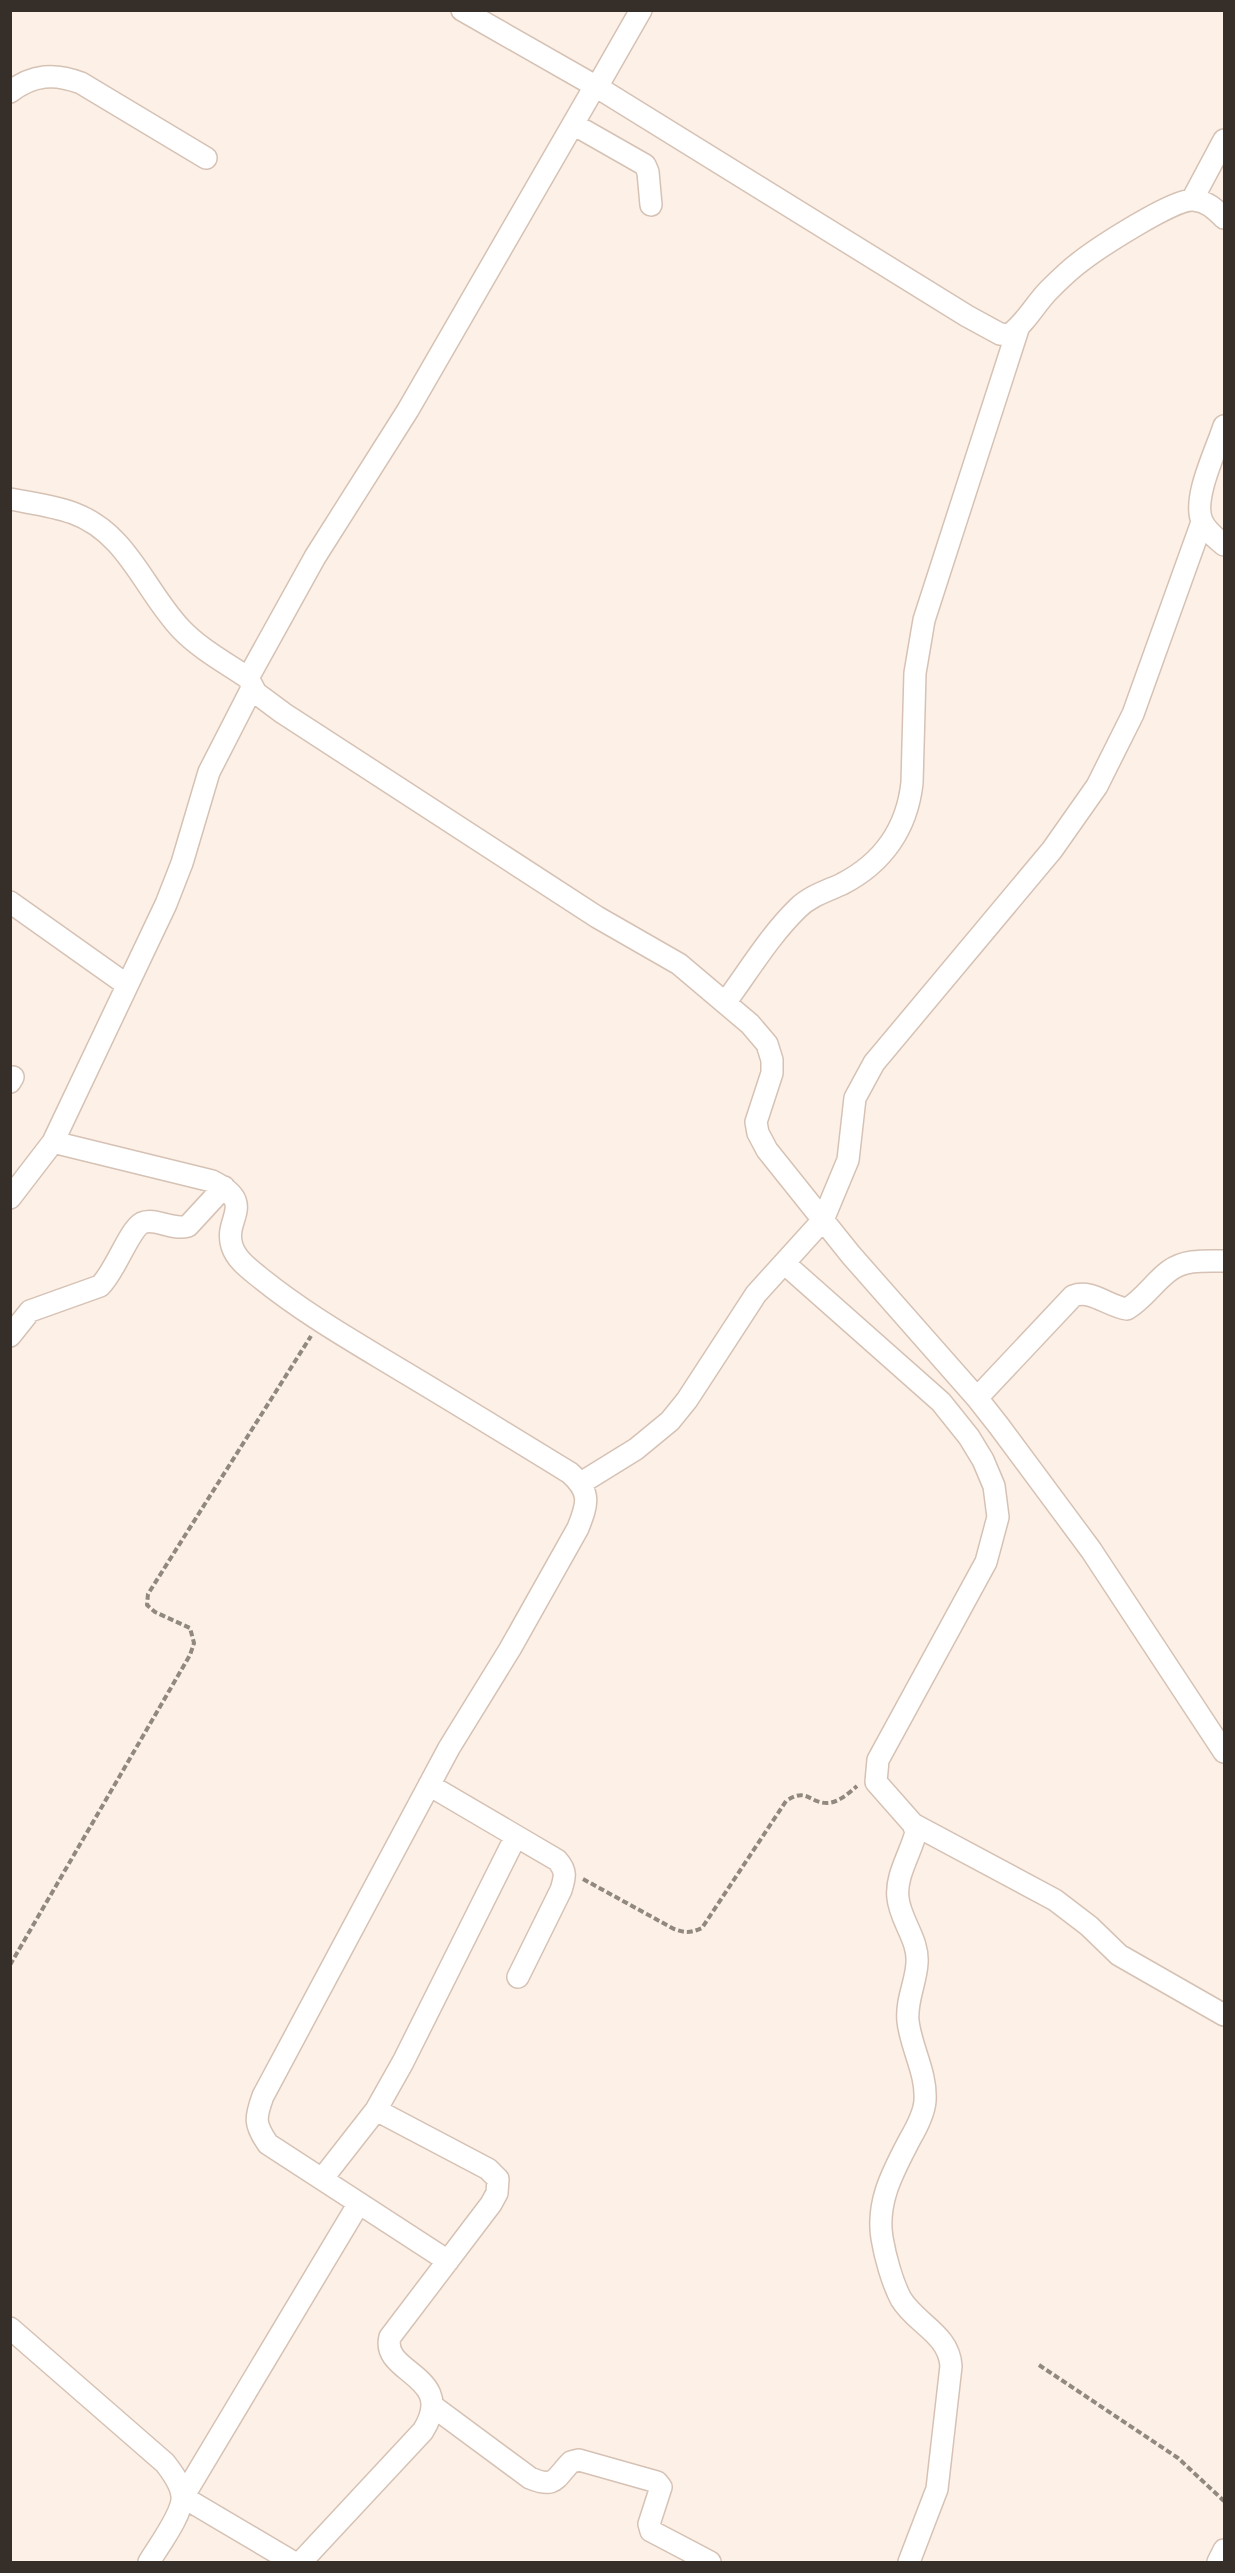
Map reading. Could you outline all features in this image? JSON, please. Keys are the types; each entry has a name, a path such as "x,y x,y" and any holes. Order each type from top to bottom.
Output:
{"street":[{"path":"462,10 586,103 1000,334 1010,335 1017,329 1048,292 1078,263 1170,207 1192,200 1210,205 1224,218"},
{"path":"10,1198 53,1142 175,883 208,772 250,683 315,557 408,410 640,10"},
{"path":"10,92 35,77 64,77 81,83 206,158"},
{"path":"586,103 645,165 648,172 651,205"},
{"path":"1192,200 1224,140"},
{"path":"725,1003 799,907 865,869 885,851 902,826 909,806 912,783 917,648 1017,329"},
{"path":"1224,426 1200,497 1199,509 1202,522 1224,544"},
{"path":"10,499 73,513 93,522 111,536 128,554 182,629 196,643 250,683 276,708 499,855 597,917 679,964 750,1024 767,1044 772,1060 772,1073 756,1122 758,1133 814,1230 977,1398 1091,1550 1224,1752"},
{"path":"581,1483 636,1449 670,1421 687,1400 756,1294 814,1230 848,1160 855,1098 863,1080 874,1063 1052,850 1098,786 1133,714 1202,522"},
{"path":"10,902 127,985"},
{"path":"53,1142 212,1181 224,1187 233,1196 236,1205 231,1245 239,1259 272,1287 320,1321 570,1473 581,1483 586,1494 585,1512 578,1528 510,1649 463,1723 263,2096 256,2115 258,2130 268,2144 447,2261"},
{"path":"10,1336 30,1311 100,1286 109,1277 135,1230 142,1223 153,1221 180,1228 188,1226 224,1187"},
{"path":"977,1398 1073,1296 1083,1293 1118,1308 1127,1309 1136,1304 1170,1270 1184,1263 1224,1261"},
{"path":"784,1263 949,1410 978,1452 994,1486 998,1517 986,1562 878,1760 875,1772 876,1782 882,1792 914,1824 1055,1900 1089,1926 1119,1955 1224,2015"},
{"path":"429,1785 515,1838 557,1860 564,1868 565,1877 561,1890 518,1977"},
{"path":"909,2562 937,2489 951,2366 950,2354 944,2342 909,2309 901,2298 882,2238 880,2218 883,2199 891,2176 921,2118 925,2103 925,2085 908,2024 907,2008 917,1962 916,1954 899,1908 897,1895 913,1843 914,1824"},
{"path":"322,2180 376,2110 403,2062 515,1838"},
{"path":"301,2562 423,2431 431,2419 434,2407 432,2397 421,2381 397,2359 388,2345 390,2337 497,2193 498,2179 488,2169 376,2110"},
{"path":"149,2562 177,2515 183,2497 359,2203"},
{"path":"10,2328 165,2463 176,2478 183,2497 293,2562"},
{"path":"434,2407 537,2481 550,2482 559,2478 571,2462 579,2460 657,2482 661,2487 649,2524 651,2531 710,2562"},
{"path":"1218,2562 1224,2550"}],"path":[{"path":"10,1965 195,1643 190,1628 155,1612 147,1605 148,1594 320,1321"},
{"path":"564,1868 674,1929 692,1932 702,1928 786,1801 796,1794 807,1795 827,1803 835,1801 875,1772"},
{"path":"1039,2365 1178,2458 1224,2501"}]}
